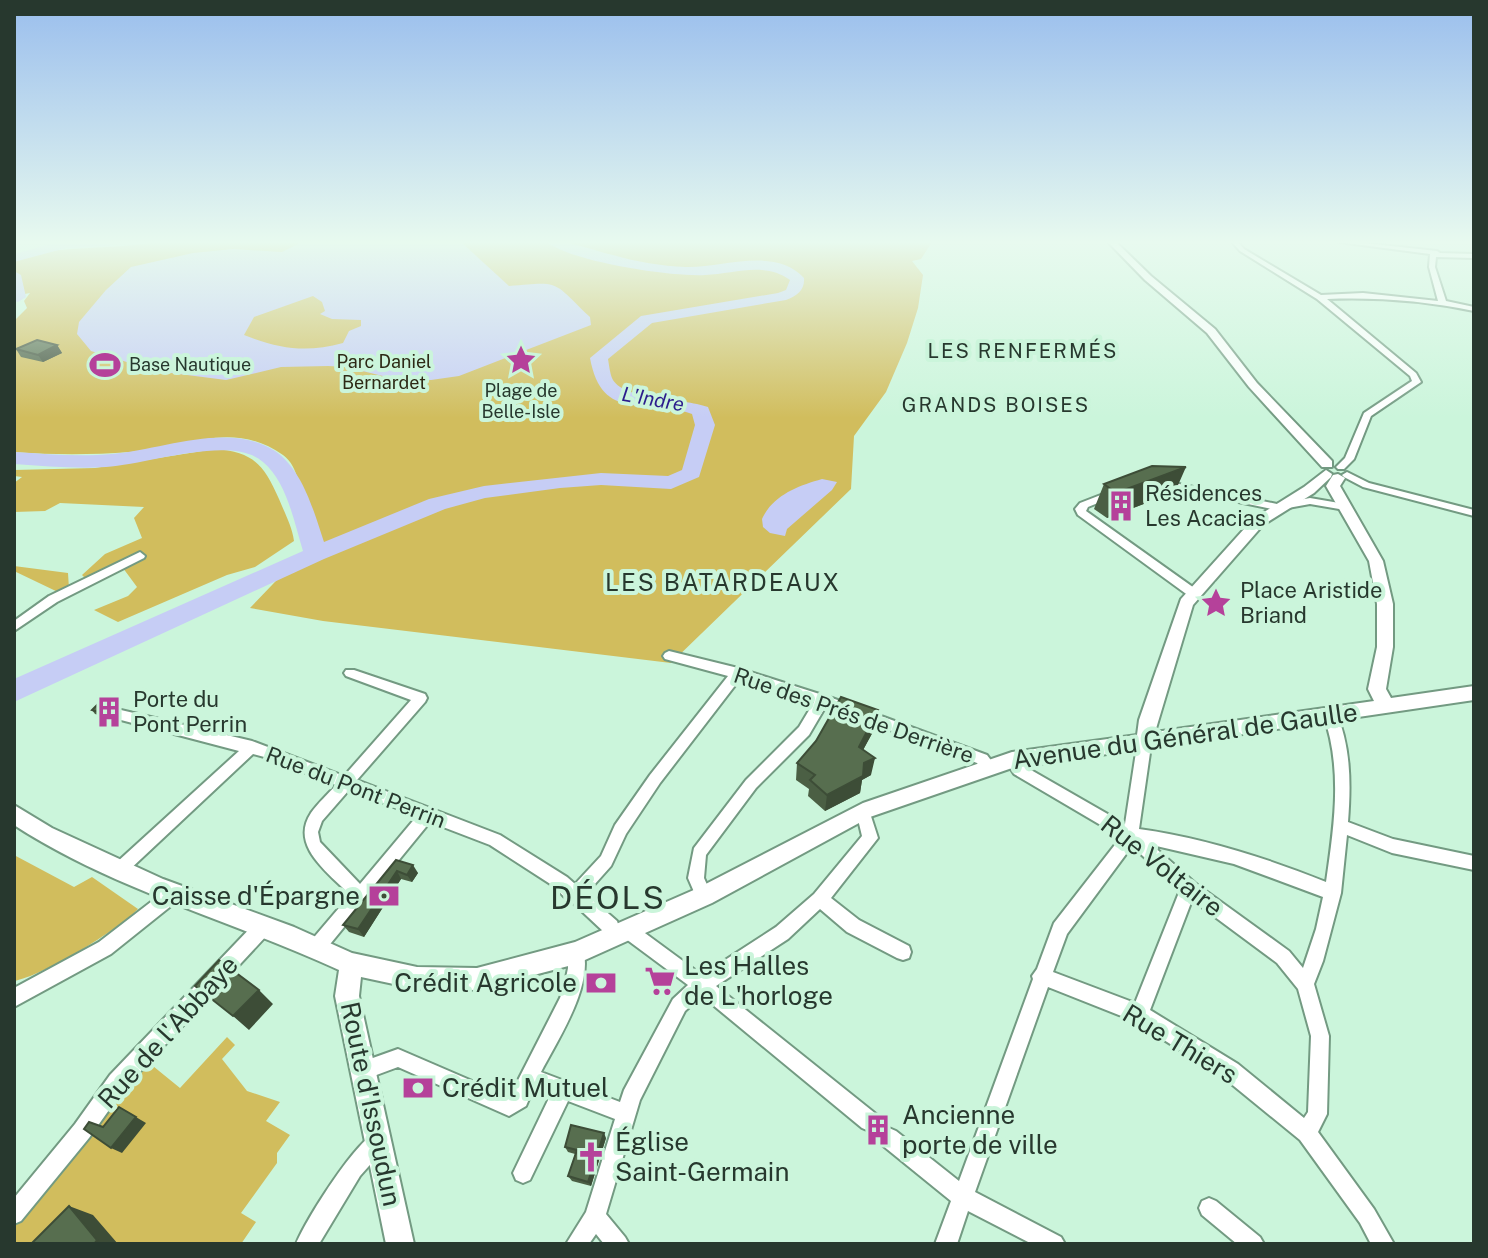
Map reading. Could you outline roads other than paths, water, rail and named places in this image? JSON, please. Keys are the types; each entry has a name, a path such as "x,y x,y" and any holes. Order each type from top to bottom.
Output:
{"main road":[{"path":"1175,301 1211,331 1253,385 1336,472"},
{"path":"1145,739 1148,720 1184,606 1193,593 1258,522 1336,472"},
{"path":"1336,472 1333,486 1376,561 1385,604 1385,647 1377,689 1386,706"},
{"name":"Avenue du Général de Gaulle","path":"14,814 45,834 175,893 351,964 406,976 454,980 494,976 576,953 704,896 863,811 1012,760 1474,693"},
{"name":"Route d'Issoudun","path":"351,964 347,996 400,1244"}],"street":[{"path":"1322,301 1413,375 1417,382 1367,415 1349,459 1336,472 1366,485 1474,513"},
{"path":"1427,301 1474,309"},
{"path":"1156,484 1277,507 1310,501 1345,507"},
{"path":"1120,491 1084,505 1080,509 1082,513 1193,593"},
{"path":"14,627 53,599 140,556"},
{"name":"Rue des Prés de Derrière","path":"669,656 738,673 822,701 982,759 989,767"},
{"path":"350,673 420,698 316,818 311,832 313,845 360,895"},
{"path":"574,896 606,861 620,830 655,779 738,673"},
{"path":"704,896 696,878 699,853 751,784 804,731 822,701"},
{"path":"1307,1133 1317,1114 1320,1036 1305,984 1314,970 1333,893 1342,826 1338,728 1330,714"},
{"name":"Rue du Pont Perrin","path":"121,715 252,747 495,840 561,882 611,927 702,985 869,1121"},
{"path":"946,1244 1060,929 1131,835 1145,739"},
{"path":"121,868 252,747"},
{"name":"Rue Voltaire","path":"1012,760 1019,770 1131,835 1189,888 1283,957 1305,984"},
{"path":"577,1244 595,1217 631,1097 679,1005 702,985 782,933 820,899 870,838 863,811"},
{"path":"316,948 427,815"},
{"path":"1342,826 1392,846 1474,863"},
{"path":"1131,835 1162,839 1252,864 1297,877 1333,893"},
{"path":"1140,1014 1189,888"},
{"path":"14,998 105,948 175,893"},
{"path":"820,899 853,926 903,952"},
{"name":"Rue de l'Abbaye","path":"14,1214 82,1131 117,1082 263,927"},
{"path":"363,1071 398,1058 509,1106 519,1099 573,987 579,968 576,953"},
{"name":"Rue Thiers","path":"1041,976 1140,1014 1231,1071 1307,1133 1367,1216 1383,1244"},
{"path":"529,1076 625,1114"},
{"path":"523,1173 563,1090"},
{"path":"889,1138 963,1197 1054,1244"},
{"path":"307,1244 353,1169 379,1140"},
{"path":"1209,1208 1253,1244"},
{"path":"595,1217 618,1244"}],"water":[{"path":"97,301 300,301 254,317 244,335 293,348 343,343 349,331 361,326 361,320 332,319 320,314 325,311 320,301 573,301 590,317 591,325 459,376 431,380 395,379 346,367 328,366 281,367 226,380 156,371 91,351 77,334 79,322"},
{"path":"822,479 837,482 832,490 787,529 785,536 770,533 763,527 762,519 779,498 795,488"}],"waterway":[{"name":"L'Indre","path":"316,554 437,504 484,492 601,479 671,483 692,473 705,425 701,411 686,405 623,398 611,391 603,378 599,358 647,319 758,301"},
{"name":"L'Indre","path":"14,458 98,461 201,446 229,444 252,447 270,457 287,477 316,554"},
{"name":"L'Indre","path":"14,691 316,554"}],"place":[{"name":"Plage de Belle-Isle","path":"521,360"},
{"name":"Base Nautique","path":"105,365"},
{"name":"Résidences Les Acacias","path":"1121,506"},
{"name":"Place Aristide Briand","path":"1216,603"},
{"name":"Porte du Pont Perrin","path":"109,712"},
{"name":"Caisse d'Épargne","path":"384,896"},
{"name":"Les Halles de L'horloge","path":"660,981"},
{"name":"Crédit Agricole","path":"601,983"},
{"name":"Crédit Mutuel","path":"418,1088"},
{"name":"Ancienne porte de ville","path":"878,1130"},
{"name":"Église Saint-Germain","path":"591,1157"}],"district":[{"name":"LES RENFERMÉS","path":"1023,351"},
{"name":"GRANDS BOISES","path":"996,405"},
{"name":"LES BATARDEAUX","path":"723,583"},
{"name":"DÉOLS","path":"608,898"}],"park label":[{"name":"Parc Daniel Bernardet","path":"384,372"}]}
